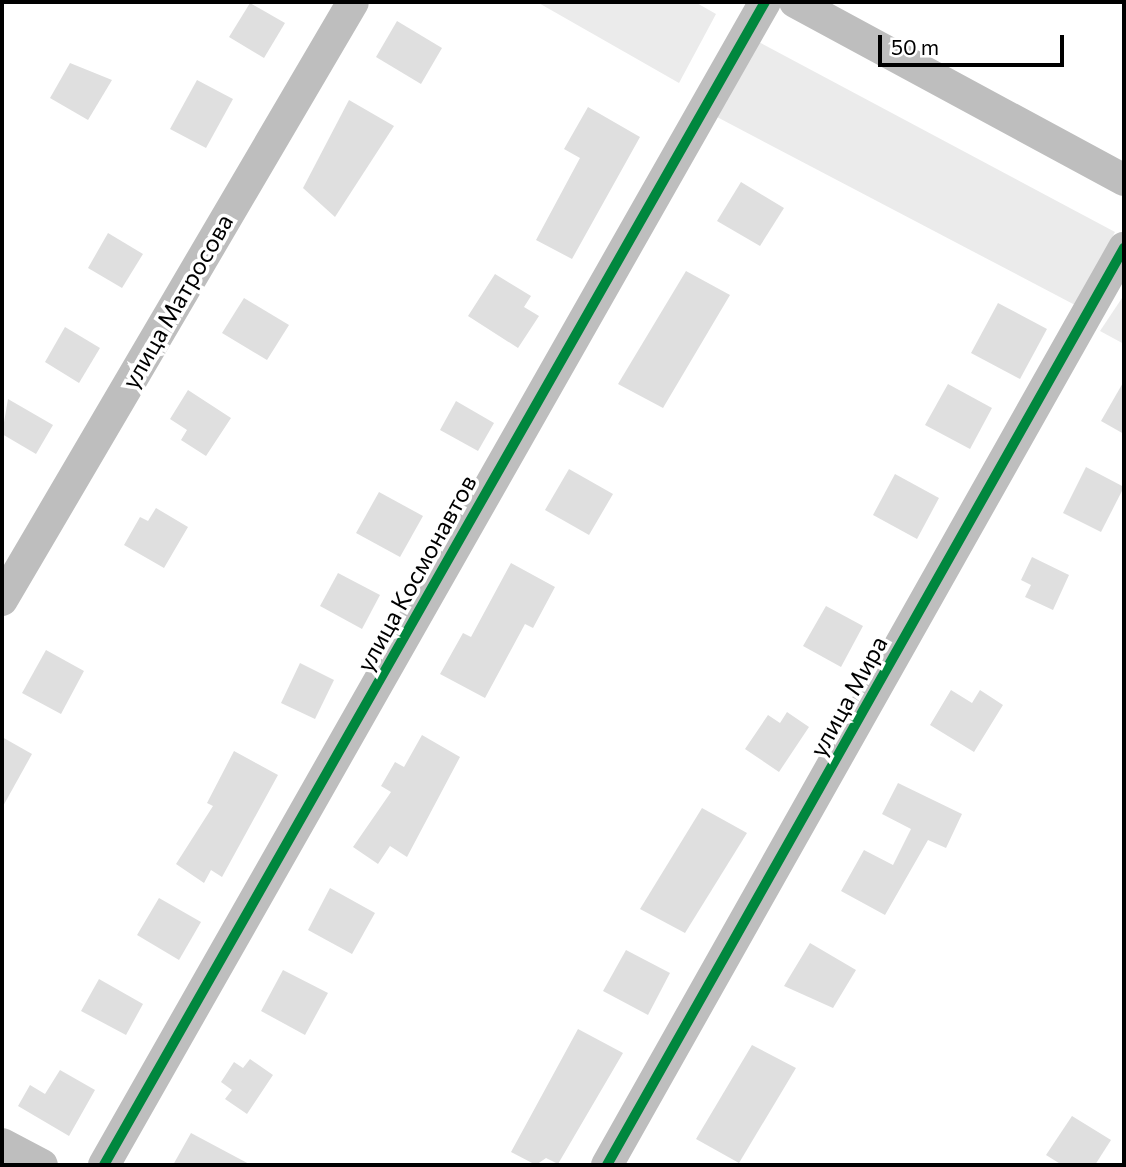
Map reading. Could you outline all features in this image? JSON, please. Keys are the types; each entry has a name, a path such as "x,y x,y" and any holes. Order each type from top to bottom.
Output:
{"street":[{"name":"улица Матросова","path":"2,600 353,2"},
{"name":"улица Космонавтов","path":"104,1165 765,2"},
{"path":"795,2 1124,180"},
{"name":"улица Мира","path":"607,1165 1124,248"},
{"path":"2,1144 42,1165"}],"shaded area":[{"path":"537,2 695,2 716,14 679,83"},
{"path":"757,41 1115,232 1075,305 717,117"},
{"path":"1124,295 1124,344 1100,331"}],"building":[{"path":"250,3 285,23 264,58 229,37"},
{"path":"397,21 442,48 421,84 376,57"},
{"path":"70,63 112,80 88,120 50,98"},
{"path":"197,80 233,99 206,148 170,129"},
{"path":"349,100 394,126 335,217 303,188"},
{"path":"588,107 640,137 572,259 536,240 580,158 564,149"},
{"path":"741,182 784,208 760,246 717,221"},
{"path":"108,233 143,254 122,288 88,268"},
{"path":"686,271 730,295 663,408 618,384"},
{"path":"495,274 531,296 524,307 539,316 518,348 468,316"},
{"path":"244,298 289,325 267,360 222,333"},
{"path":"998,303 1047,329 1020,379 971,353"},
{"path":"65,327 100,348 79,383 45,362"},
{"path":"1124,381 1124,434 1101,421"},
{"path":"948,384 992,408 970,449 925,425"},
{"path":"188,390 231,418 206,456 181,440 187,430 170,419"},
{"path":"8,399 53,425 36,454 2,434"},
{"path":"456,401 494,423 478,451 440,430"},
{"path":"1086,467 1124,487 1101,532 1063,513"},
{"path":"569,469 613,494 589,535 545,510"},
{"path":"895,474 939,498 917,539 873,515"},
{"path":"379,492 423,516 400,557 356,533"},
{"path":"156,508 188,527 164,568 124,545 140,517 148,521"},
{"path":"1032,557 1069,575 1053,610 1025,597 1031,585 1021,580"},
{"path":"511,563 555,587 533,628 525,624 485,698 440,674 463,633 471,637"},
{"path":"338,573 380,595 362,629 320,606"},
{"path":"826,606 863,626 841,667 803,646"},
{"path":"46,650 84,671 61,714 22,693"},
{"path":"300,663 334,680 315,719 281,703"},
{"path":"951,690 972,703 980,690 1003,705 974,752 930,725"},
{"path":"787,712 809,727 779,772 745,749 768,715 780,723"},
{"path":"422,735 460,757 407,857 390,846 378,864 353,847 391,792 381,786 395,762 404,767"},
{"path":"2,737 32,754 2,808"},
{"path":"234,751 278,775 222,877 211,870 204,883 176,864 213,806 207,803"},
{"path":"898,783 962,814 946,848 928,840 885,915 841,891 864,850 893,865 911,829 882,814"},
{"path":"702,808 747,833 685,933 640,909"},
{"path":"330,888 375,913 352,954 308,930"},
{"path":"159,898 201,922 179,960 137,935"},
{"path":"810,943 856,970 833,1008 784,986"},
{"path":"626,950 670,973 648,1015 603,991"},
{"path":"283,970 328,993 305,1035 261,1011"},
{"path":"99,979 143,1004 126,1035 81,1011"},
{"path":"578,1029 623,1053 558,1164 546,1158 536,1165 511,1152"},
{"path":"752,1045 796,1068 739,1163 696,1139"},
{"path":"250,1059 273,1075 247,1114 225,1099 232,1090 221,1082 234,1062 243,1068"},
{"path":"60,1070 95,1090 69,1136 18,1106 30,1085 45,1094"},
{"path":"1072,1116 1111,1140 1095,1165 1062,1165 1046,1155"},
{"path":"191,1133 251,1165 173,1165"}],"cycle path":[{"path":"104,1165 765,2"},
{"path":"607,1165 1124,248"}]}
